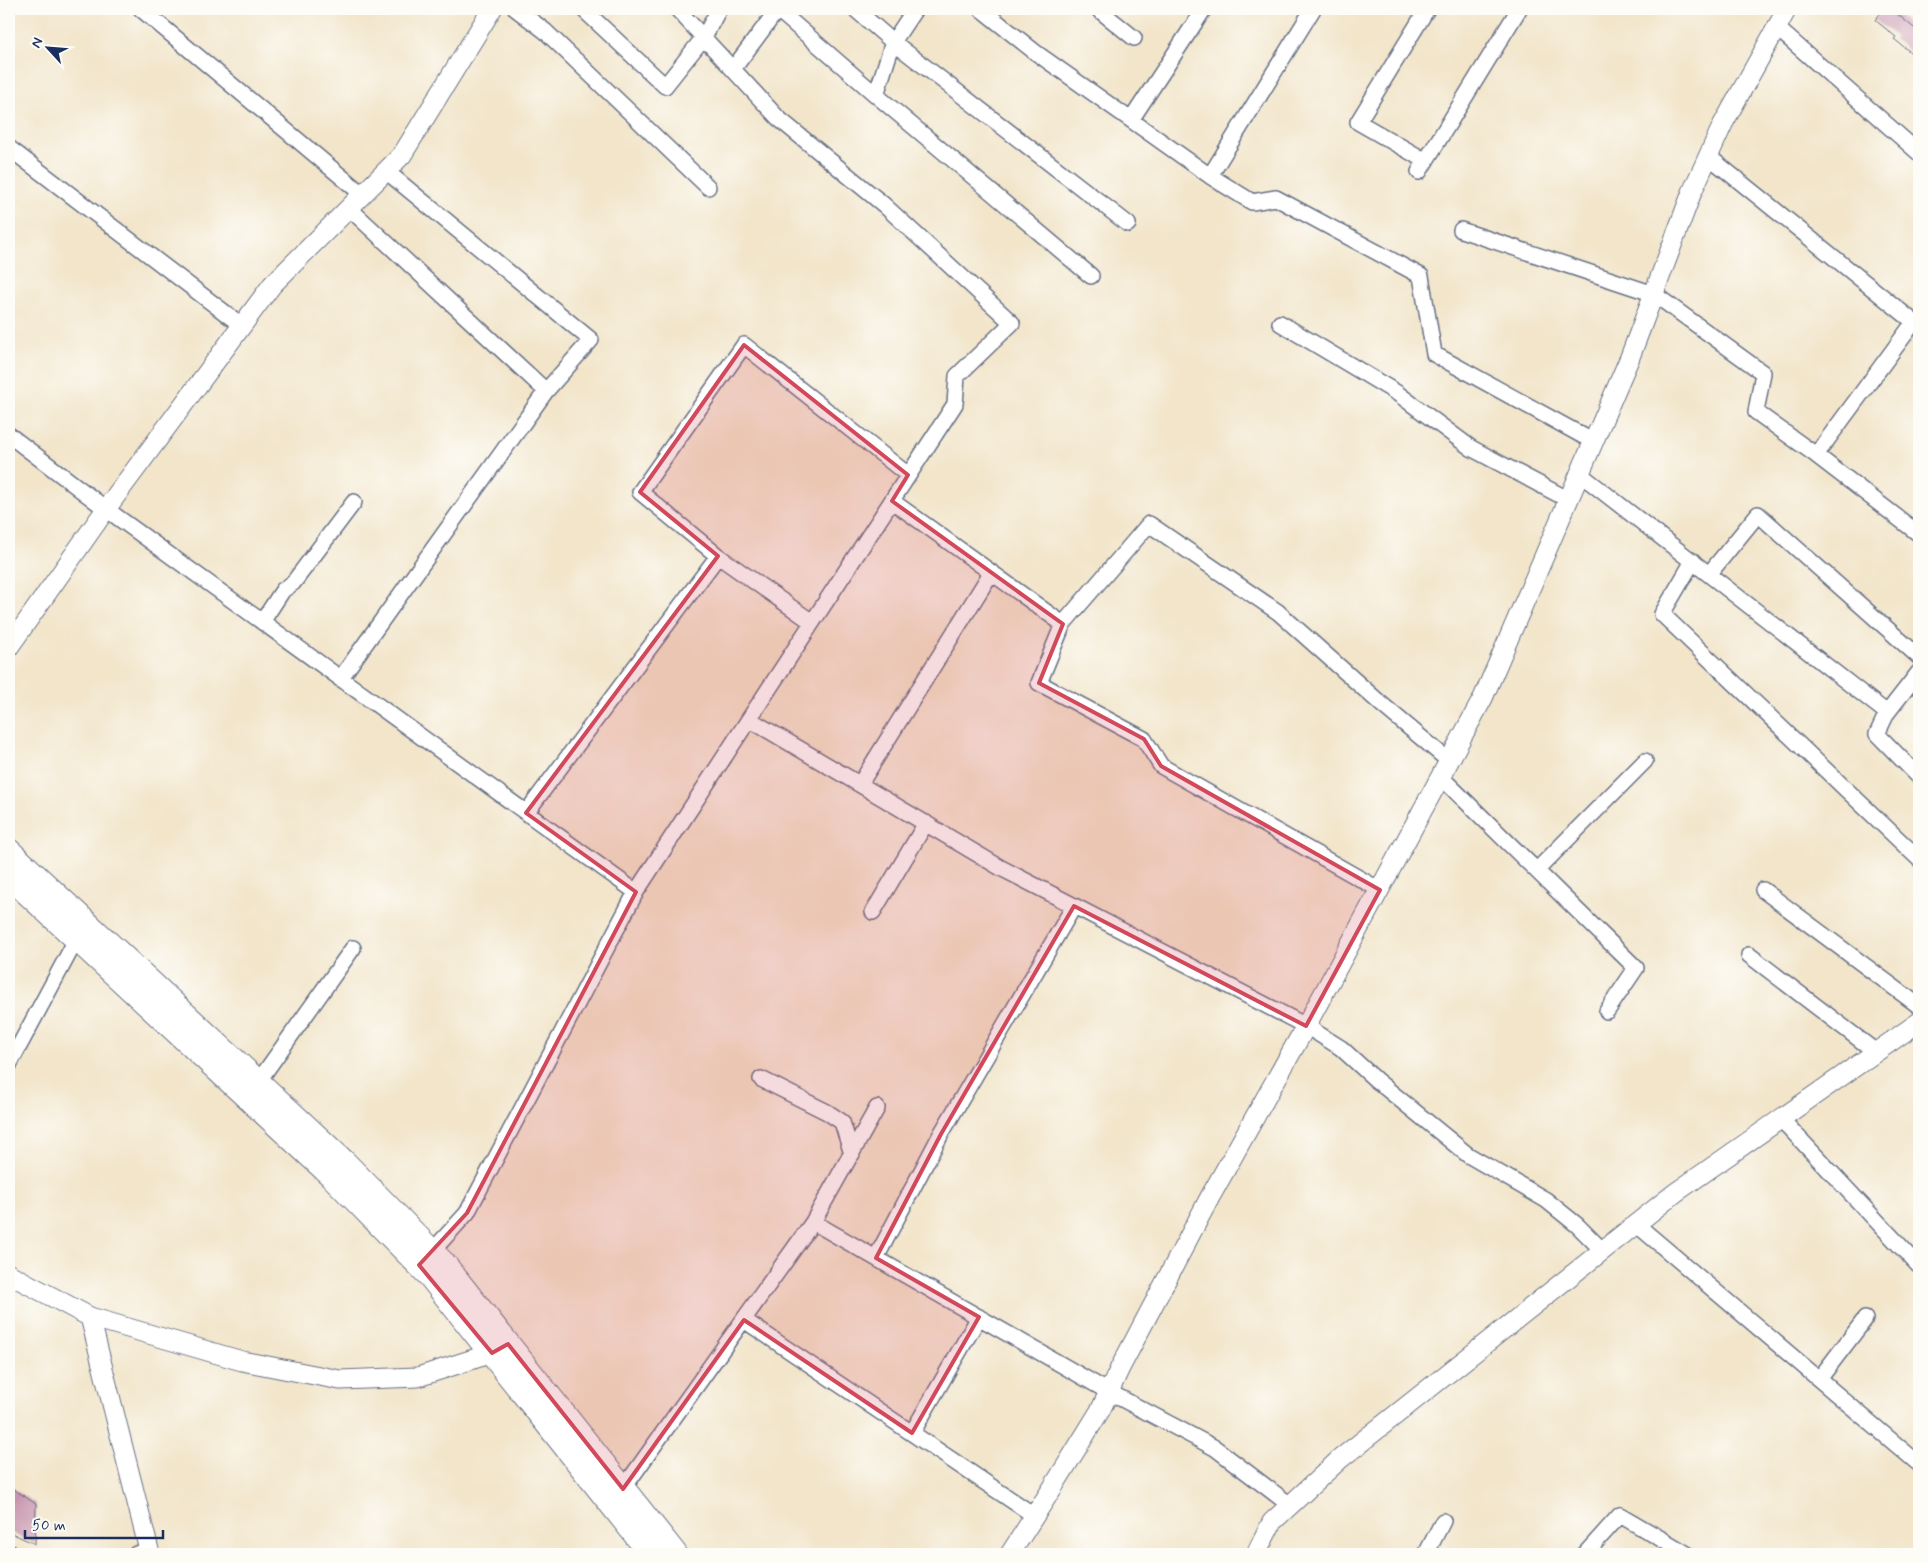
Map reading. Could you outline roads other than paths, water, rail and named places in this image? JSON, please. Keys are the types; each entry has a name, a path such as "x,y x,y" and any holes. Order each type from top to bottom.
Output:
{"main road":[{"path":"9,850 344,1162 426,1258"},
{"path":"9,876 331,1175 426,1258 444,1264 500,1348 651,1554"},
{"path":"500,1348 623,1489 675,1554"}],"street":[{"path":"141,9 362,194"},
{"path":"9,647 106,509 272,285 402,155 492,9"},
{"path":"516,9 545,30 708,187"},
{"path":"583,9 665,86 704,37 720,9"},
{"path":"426,1258 467,1213 636,892 955,404 957,376 1012,323 884,205 778,118 677,9"},
{"path":"733,69 778,9 876,95 1091,276"},
{"path":"855,9 893,42 1128,224"},
{"path":"876,95 893,42 915,9"},
{"path":"981,9 1035,52 1210,176 1252,202 1276,198 1421,276 1434,354 1594,442"},
{"path":"1098,9 1134,38"},
{"path":"1131,120 1204,9"},
{"path":"1210,176 1313,9"},
{"path":"1427,9 1358,122 1422,166 1519,9"},
{"path":"1010,1554 1100,1409 1210,1197 1306,1026 1483,698 1630,357 1692,192 1723,124 1787,9"},
{"path":"1776,27 1919,153"},
{"path":"9,148 241,326"},
{"path":"1708,156 1917,319 1816,455"},
{"path":"340,679 546,391 591,340 386,171"},
{"path":"349,208 546,391"},
{"path":"1461,230 1654,294 1762,373 1756,412 1816,455 1919,534"},
{"path":"1280,323 1398,393 1471,448 1569,500"},
{"path":"812,622 718,556 640,492 744,345 908,475"},
{"path":"9,436 106,509 636,892"},
{"path":"1580,474 1887,713"},
{"path":"892,501 1063,624"},
{"path":"262,622 283,590 293,583 354,502"},
{"path":"1709,574 1758,514 1919,657"},
{"path":"1380,890 1161,766 1144,739 1039,683 1063,624 1149,524 1278,612 1380,703 1445,769 1537,870 1636,968 1607,1010"},
{"path":"526,813 718,556"},
{"path":"1693,561 1662,614 1919,859"},
{"path":"860,784 991,573"},
{"path":"1919,672 1887,713 1877,734 1919,777"},
{"path":"749,719 1001,868 1306,1026 1341,1048 1376,1080 1468,1155 1546,1200 1577,1225 1602,1250"},
{"path":"1537,870 1645,761"},
{"path":"873,912 926,824"},
{"path":"1763,890 1919,1006"},
{"path":"876,1258 941,1134 1074,906"},
{"path":"9,1065 76,940"},
{"path":"258,1082 353,948"},
{"path":"1749,955 1876,1052"},
{"path":"1256,1554 1272,1522 1340,1459 1675,1193 1919,1022"},
{"path":"761,1079 827,1112 842,1122 852,1154"},
{"path":"623,1489 813,1222 878,1108"},
{"path":"1781,1119 1919,1266"},
{"path":"813,1222 1109,1392 1215,1448 1290,1506"},
{"path":"1636,1224 1820,1378 1919,1464"},
{"path":"9,1274 90,1317 242,1361 340,1380 418,1377 500,1348"},
{"path":"90,1317 145,1553"},
{"path":"912,1433 979,1317"},
{"path":"1820,1378 1865,1319"},
{"path":"744,1320 1035,1516"},
{"path":"1585,1554 1620,1515 1687,1554"},
{"path":"1426,1554 1443,1521"},
{"path":"9,1553 13,1554"}]}
